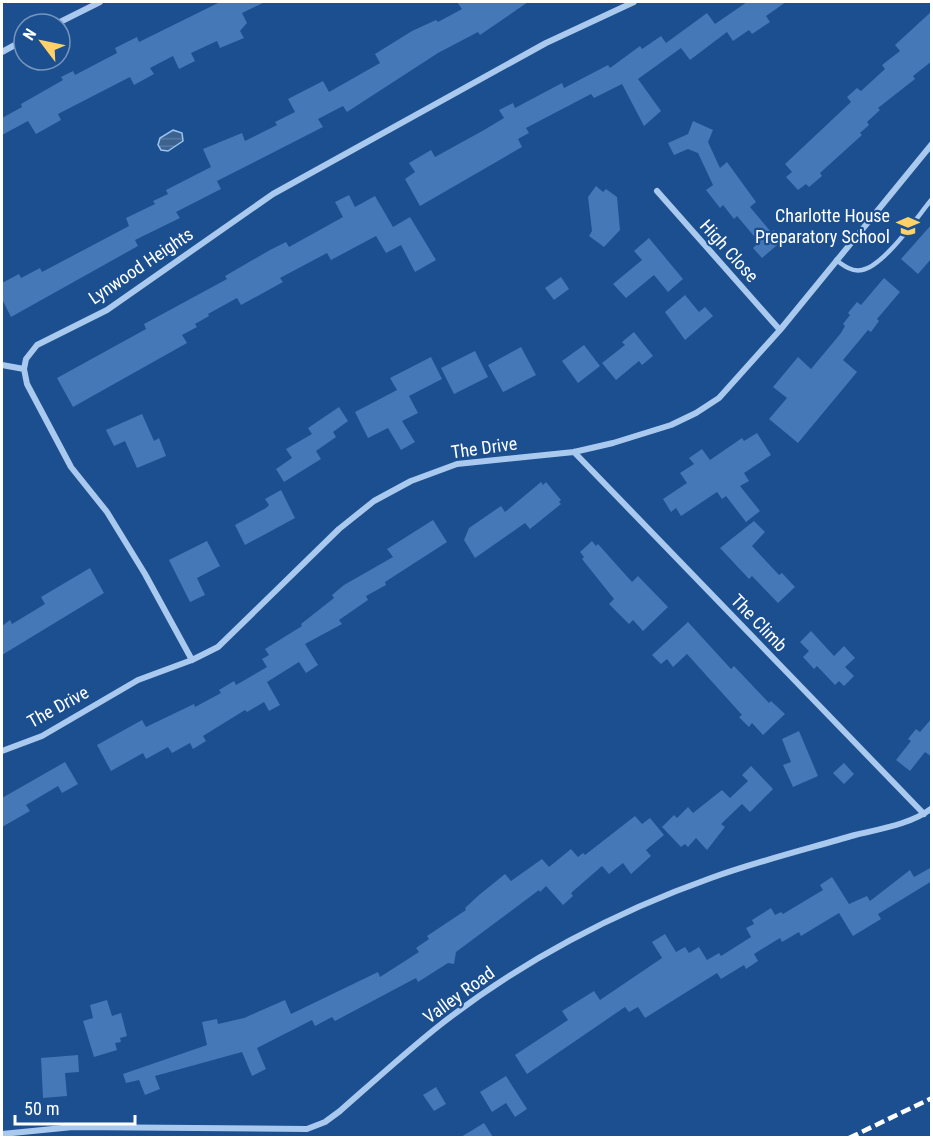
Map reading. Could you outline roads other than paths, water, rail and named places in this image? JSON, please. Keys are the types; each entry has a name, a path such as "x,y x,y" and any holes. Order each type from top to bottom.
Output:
{"street":[{"path":"72,16 100,2"},
{"name":"Lynwood Heights","path":"24,369 26,359 37,345 107,310 273,194 546,43 634,2"},
{"name":"The Drive","path":"2,751 42,736 138,680 192,660 218,647 339,529 374,501 411,481 457,464 574,452 671,425 719,398 780,330 932,144"},
{"name":"High Close","path":"657,191 780,330"},
{"path":"2,365 24,369 27,384 71,467 113,521 146,574 192,660"},
{"name":"The Climb","path":"574,452 924,814"},
{"name":"Valley Road","path":"2,1134 73,1127 307,1129 324,1122 340,1111 440,1025 477,998 554,949 648,902 711,877 924,814 932,808"},
{"path":"73,1127 74,1137"}],"lane":[{"path":"836,261 854,270 870,268 885,255 932,199"}],"water":[{"path":"173,130 182,133 183,141 168,151 161,150 158,145 160,138"}],"railway":[{"path":"849,1138 932,1098"}],"place":[{"name":"Charlotte House Preparatory School","path":"908,226"}]}
